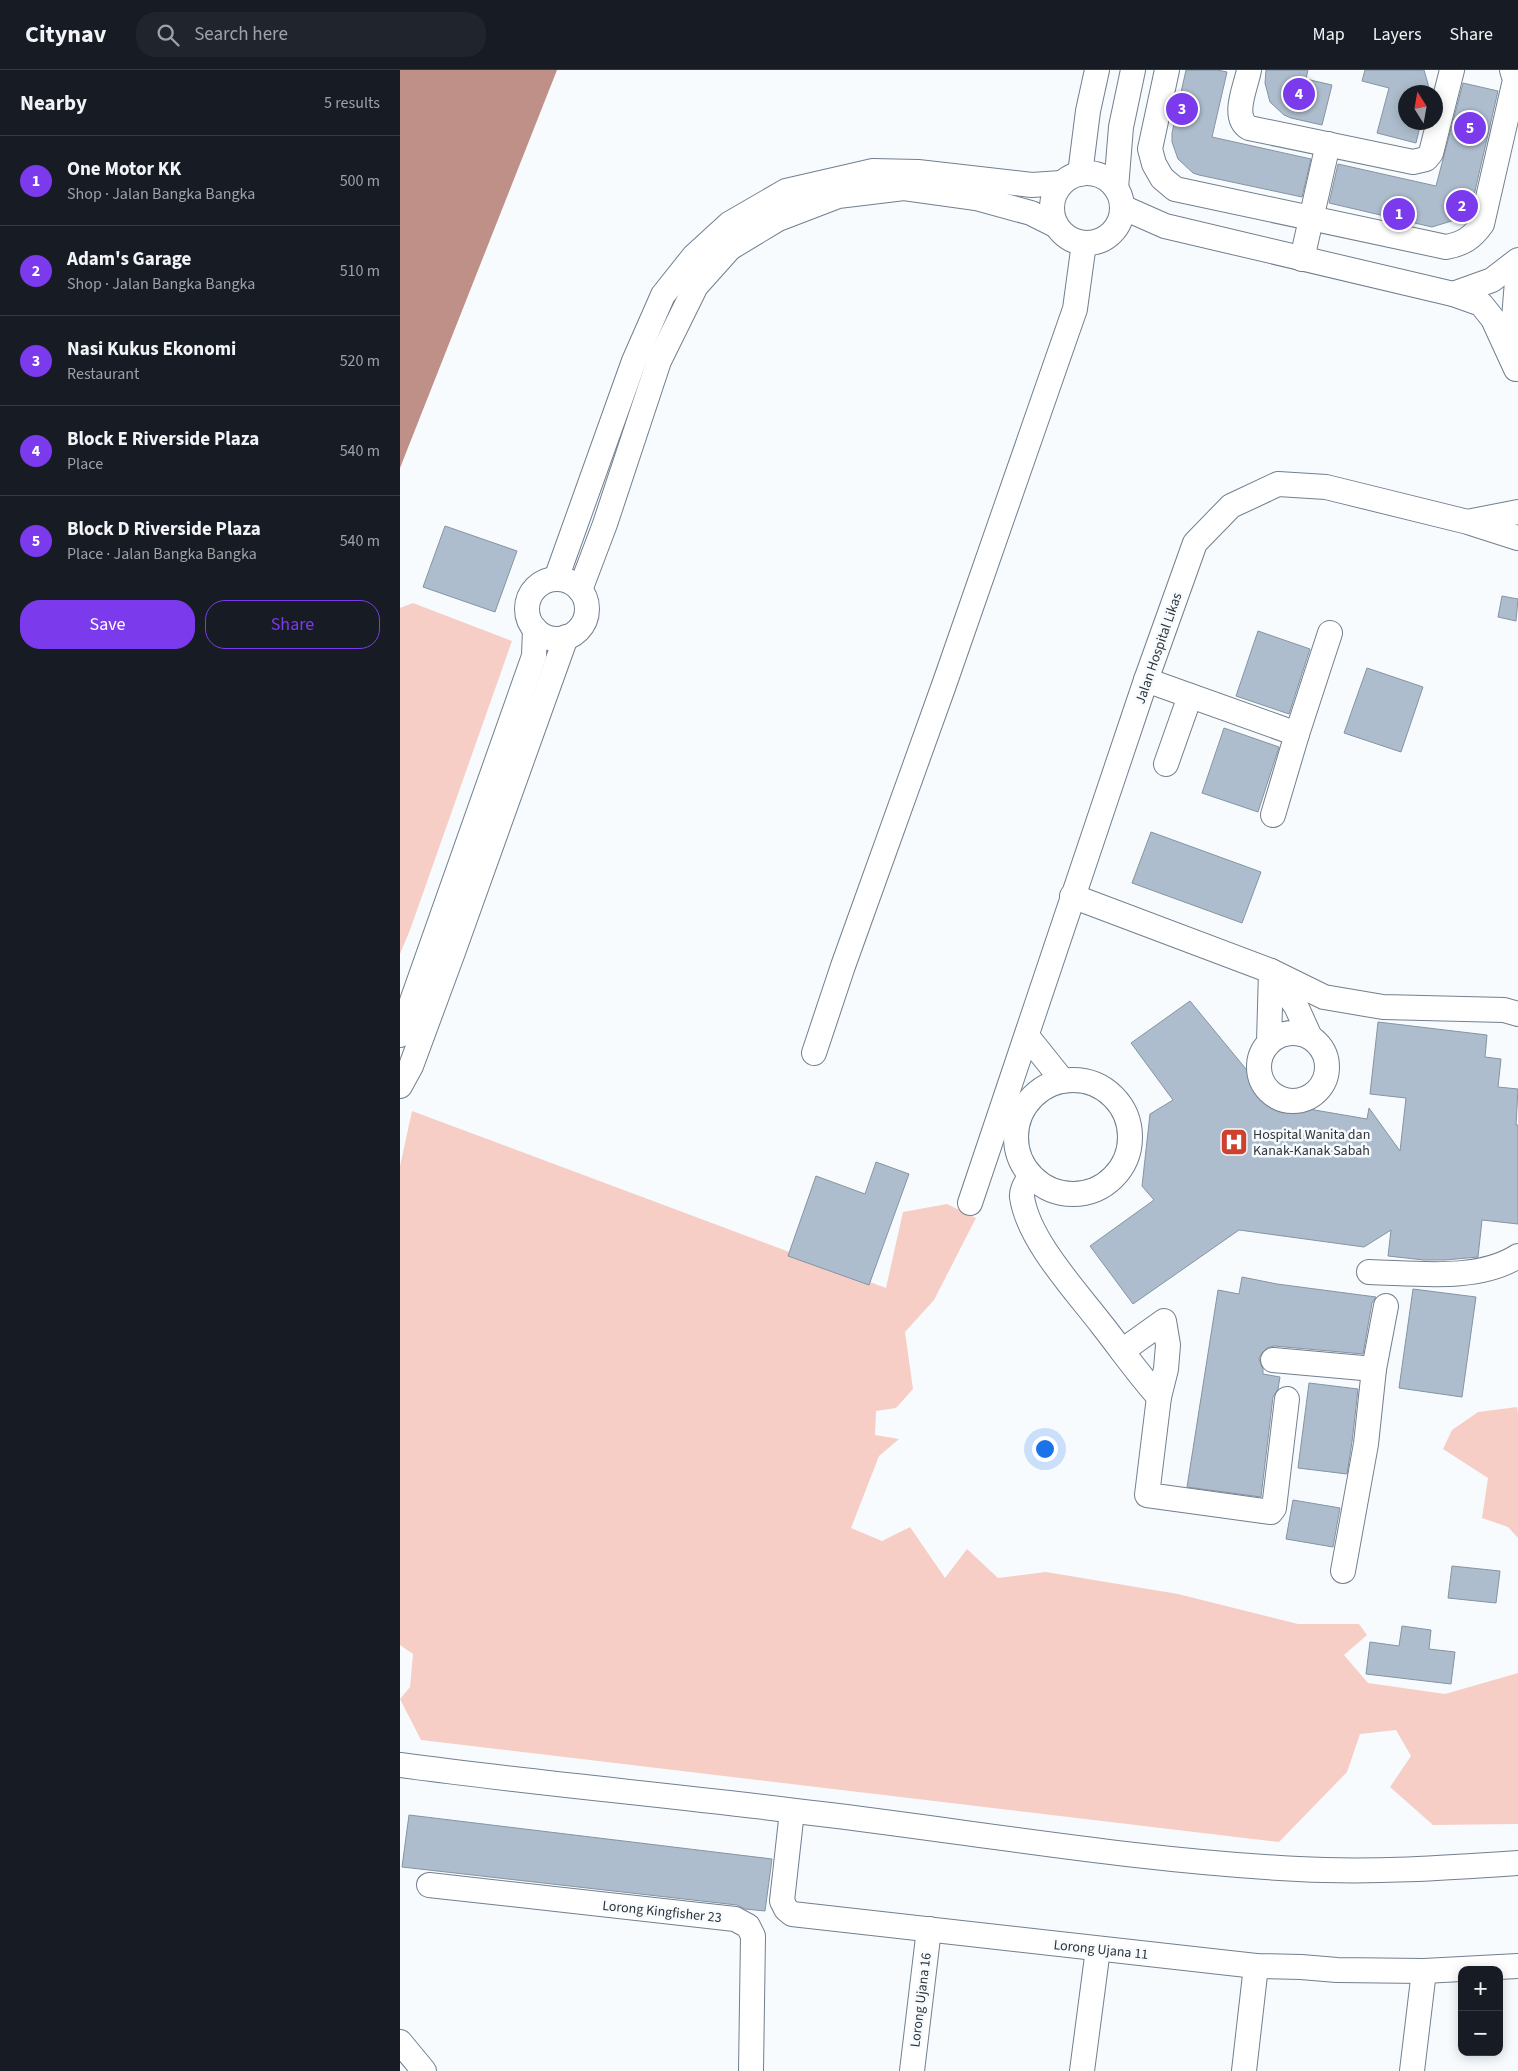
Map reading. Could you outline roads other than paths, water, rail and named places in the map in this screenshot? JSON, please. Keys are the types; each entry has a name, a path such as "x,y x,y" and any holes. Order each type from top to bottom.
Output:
{"street":[{"path":"1097,70 1071,178 1055,192 1051,214 1055,225 1062,234 1072,241 1084,244 1096,242 1107,237 1118,208 1121,127 1133,70"},
{"path":"1167,70 1150,149 1154,164 1162,178 1175,188 1446,247 1461,244 1474,236 1482,224 1515,80 1512,70"},
{"path":"1249,70 1240,112 1244,124 1249,128 1413,162 1426,159 1431,153 1452,70"},
{"path":"1302,259 1328,144"},
{"path":"556,579 634,361 663,295 694,256 728,224 786,190 873,172 918,172 1032,186 1071,178 1100,175 1118,208 1165,226 1453,294 1481,304 1493,319 1517,375"},
{"path":"580,590 605,524 659,361 696,286 730,248 778,220 838,196 904,188 976,198 1031,213 1055,225"},
{"path":"814,1053 1075,308 1084,244"},
{"path":"1453,294 1492,280 1518,260"},
{"path":"1517,375 1514,318 1518,269"},
{"name":"Jalan Hospital Likas","path":"970,1203 1072,896 1195,543 1232,506 1278,484 1326,486 1468,522 1518,538"},
{"path":"1468,522 1518,512"},
{"path":"400,1035 534,656 535,629 527,612 531,593 546,581 556,579 565,580 580,590 587,608 585,617 575,632 566,637 549,638 535,629"},
{"path":"1273,815 1296,734 1330,633"},
{"path":"400,1086 411,1066 456,946 566,637"},
{"path":"1146,680 1296,734"},
{"path":"1166,764 1190,696"},
{"path":"1072,896 1271,971 1324,997 1383,1006 1504,1010 1518,1014"},
{"path":"1271,971 1296,1006 1310,1037"},
{"path":"1269,1042 1282,1034 1299,1033 1310,1037 1319,1044 1325,1054 1327,1067 1325,1078 1320,1088 1311,1096 1298,1100 1282,1099 1271,1093 1262,1081 1259,1069 1260,1058 1269,1042 1271,971"},
{"path":"1027,1036 1063,1080"},
{"path":"1026,1104 1027,1036"},
{"path":"1063,1080 1080,1080 1099,1086 1116,1099 1125,1113 1130,1132 1129,1148 1124,1164 1113,1178 1094,1190 1070,1194 1049,1190 1030,1176 1020,1160 1015,1142 1016,1127 1026,1104 1041,1089 1063,1080"},
{"path":"1030,1176 1021,1194 1025,1213 1044,1249 1122,1351 1138,1375 1158,1397"},
{"path":"1369,1272 1444,1274 1494,1268 1518,1256"},
{"path":"1343,1571 1366,1444 1374,1369 1386,1306"},
{"path":"1122,1351 1171,1314 1166,1369 1158,1397 1147,1495 1271,1512 1274,1508 1286,1399"},
{"path":"1273,1360 1374,1369"},
{"path":"400,1765 508,1779 792,1810 974,1835 1149,1856 1299,1869 1400,1869 1518,1863"},
{"name":"Lorong Ujana 11","path":"792,1810 782,1901 786,1909 792,1914 1256,1966 1301,1966 1337,1970 1424,1971 1518,1966"},
{"name":"Lorong Kingfisher 23","path":"429,1885 735,1919 748,1926 753,1936 751,2071"},
{"name":"Lorong Ujana 16","path":"912,2071 929,1929"},
{"path":"1082,2071 1098,1949"},
{"path":"1244,2071 1256,1966"},
{"path":"1412,2071 1424,1971"},
{"path":"400,2042 424,2071"}],"place":[{"name":"Block E Riverside Plaza","path":"1299,94"},
{"name":"Nasi Kukus Ekonomi","path":"1182,109"},
{"name":"Block D Riverside Plaza","path":"1470,128"},
{"name":"Adam's Garage","path":"1462,206"},
{"name":"One Motor KK","path":"1399,214"},
{"name":"Hospital Wanita dan Kanak-Kanak Sabah","path":"1234,1142"}]}
